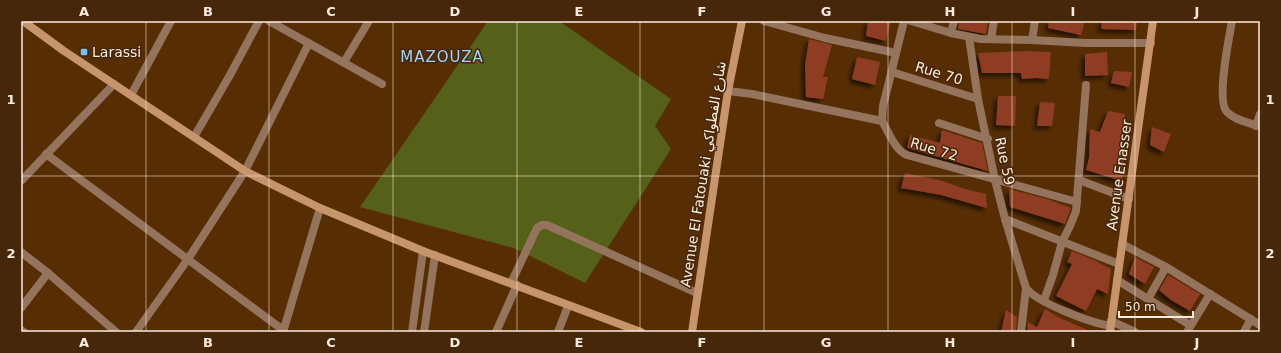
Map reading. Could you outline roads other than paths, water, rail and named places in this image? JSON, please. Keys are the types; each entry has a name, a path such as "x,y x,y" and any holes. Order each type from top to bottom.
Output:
{"street":[{"path":"23,21 64,51 245,171 320,208 423,251 641,332"},
{"path":"131,95 171,21"},
{"path":"194,137 259,21"},
{"path":"269,21 382,84"},
{"path":"283,29 288,21"},
{"path":"344,62 369,21"},
{"name":"Avenue El Fatouaki شارع الفطواكي","path":"692,332 728,91 742,21"},
{"path":"764,21 825,38 896,53"},
{"path":"728,91 752,94 882,121 883,106 904,21"},
{"path":"911,21 969,38 1085,43 1151,43"},
{"path":"951,33 954,21"},
{"path":"991,39 994,21"},
{"path":"1032,40 1035,21"},
{"name":"Avenue Enasser","path":"1111,326 1153,21"},
{"path":"1232,21 1222,97 1223,106 1228,113 1238,120 1258,127 1260,114"},
{"name":"Rue 59","path":"969,38 978,99 988,139 995,180 1026,288"},
{"path":"136,332 188,259 245,171 309,43"},
{"name":"Rue 70","path":"892,72 978,99"},
{"path":"21,181 114,84"},
{"path":"1044,300 1062,242 1074,216 1077,202 1086,85"},
{"name":"Rue 72","path":"882,121 901,152 995,180 1077,202"},
{"path":"939,123 988,139"},
{"path":"46,154 283,331 320,208"},
{"path":"1079,180 1129,199"},
{"path":"1005,219 1119,264"},
{"path":"496,332 537,228 542,225 547,225 697,293"},
{"path":"1122,244 1166,267 1260,325"},
{"path":"412,332 423,251"},
{"path":"21,252 48,273 116,332"},
{"path":"424,332 435,255"},
{"path":"1148,299 1166,267"},
{"path":"21,308 48,273"},
{"path":"1117,280 1148,299 1189,329 1210,294"},
{"path":"1026,288 1033,295 1070,314 1096,324 1135,332"},
{"path":"1021,332 1026,288"},
{"path":"558,332 568,306"},
{"path":"1244,332 1251,319"}],"place":[{"name":"Larassi","path":"84,52"}],"district":[{"name":"MAZOUZA","path":"442,57"}]}
